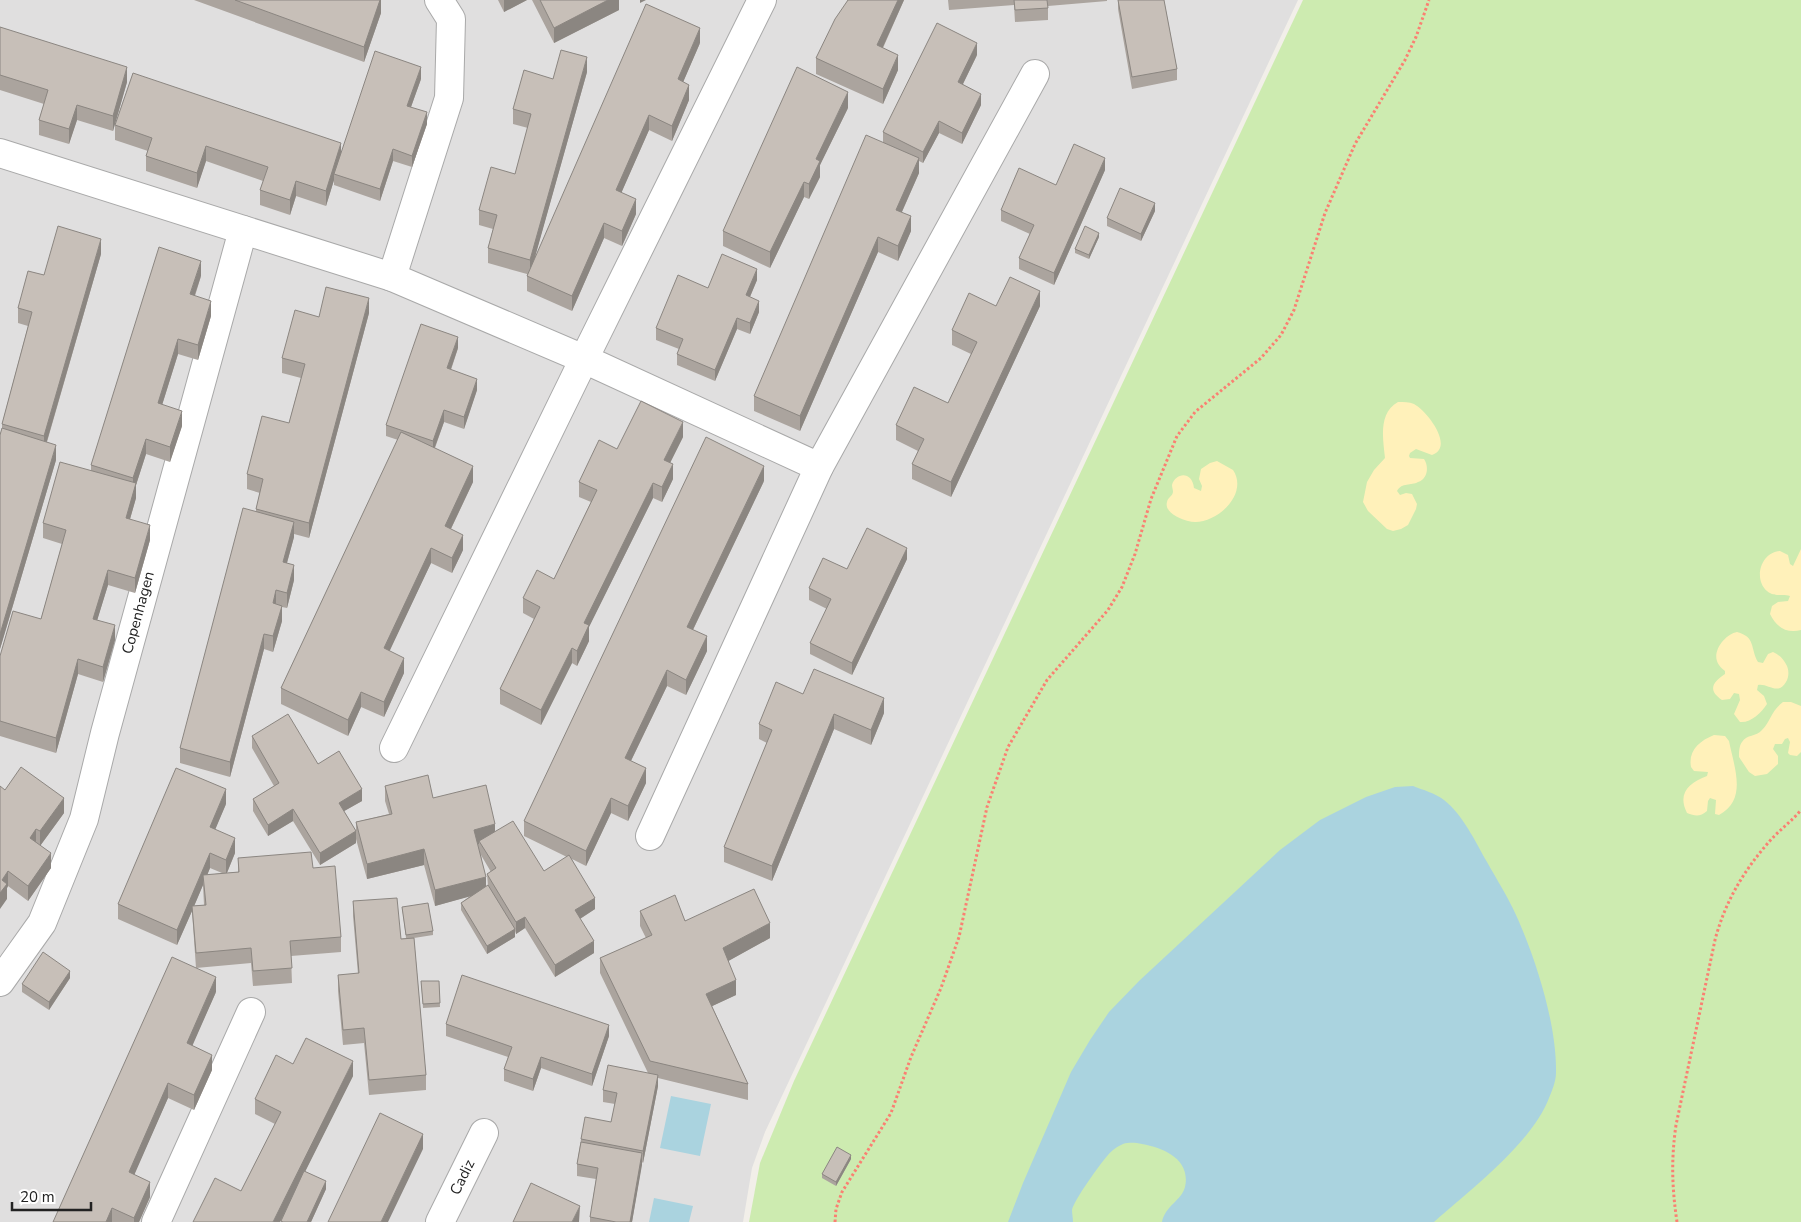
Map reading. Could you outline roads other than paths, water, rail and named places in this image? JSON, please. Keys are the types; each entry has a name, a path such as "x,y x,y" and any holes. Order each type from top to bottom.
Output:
{"street":[{"path":"392,278 450,98 451,18 439,0"},
{"path":"394,748 584,358 762,0"},
{"path":"650,836 819,467 1035,74"},
{"path":"2,160 243,230 392,278 584,358 819,467"},
{"name":"Copenhagen","path":"0,982 42,923 84,819 243,230"},
{"path":"156,1222 251,1012"},
{"name":"Cadiz","path":"440,1222 484,1133"}],"water":[{"path":"1413,786 1444,800 1457,813 1468,829 1506,895 1524,932 1544,992 1553,1034 1556,1073 1554,1086 1541,1115 1515,1149 1482,1181 1434,1222 1162,1222 1166,1212 1183,1192 1186,1178 1184,1169 1167,1152 1140,1144 1123,1144 1109,1153 1082,1191 1072,1210 1073,1222 1008,1222 1071,1072 1109,1012 1139,981 1280,850 1320,820 1366,797 1395,787"},
{"path":"671,1096 711,1104 700,1156 660,1148"},
{"path":"654,1198 693,1206 689,1222 649,1222"}]}
